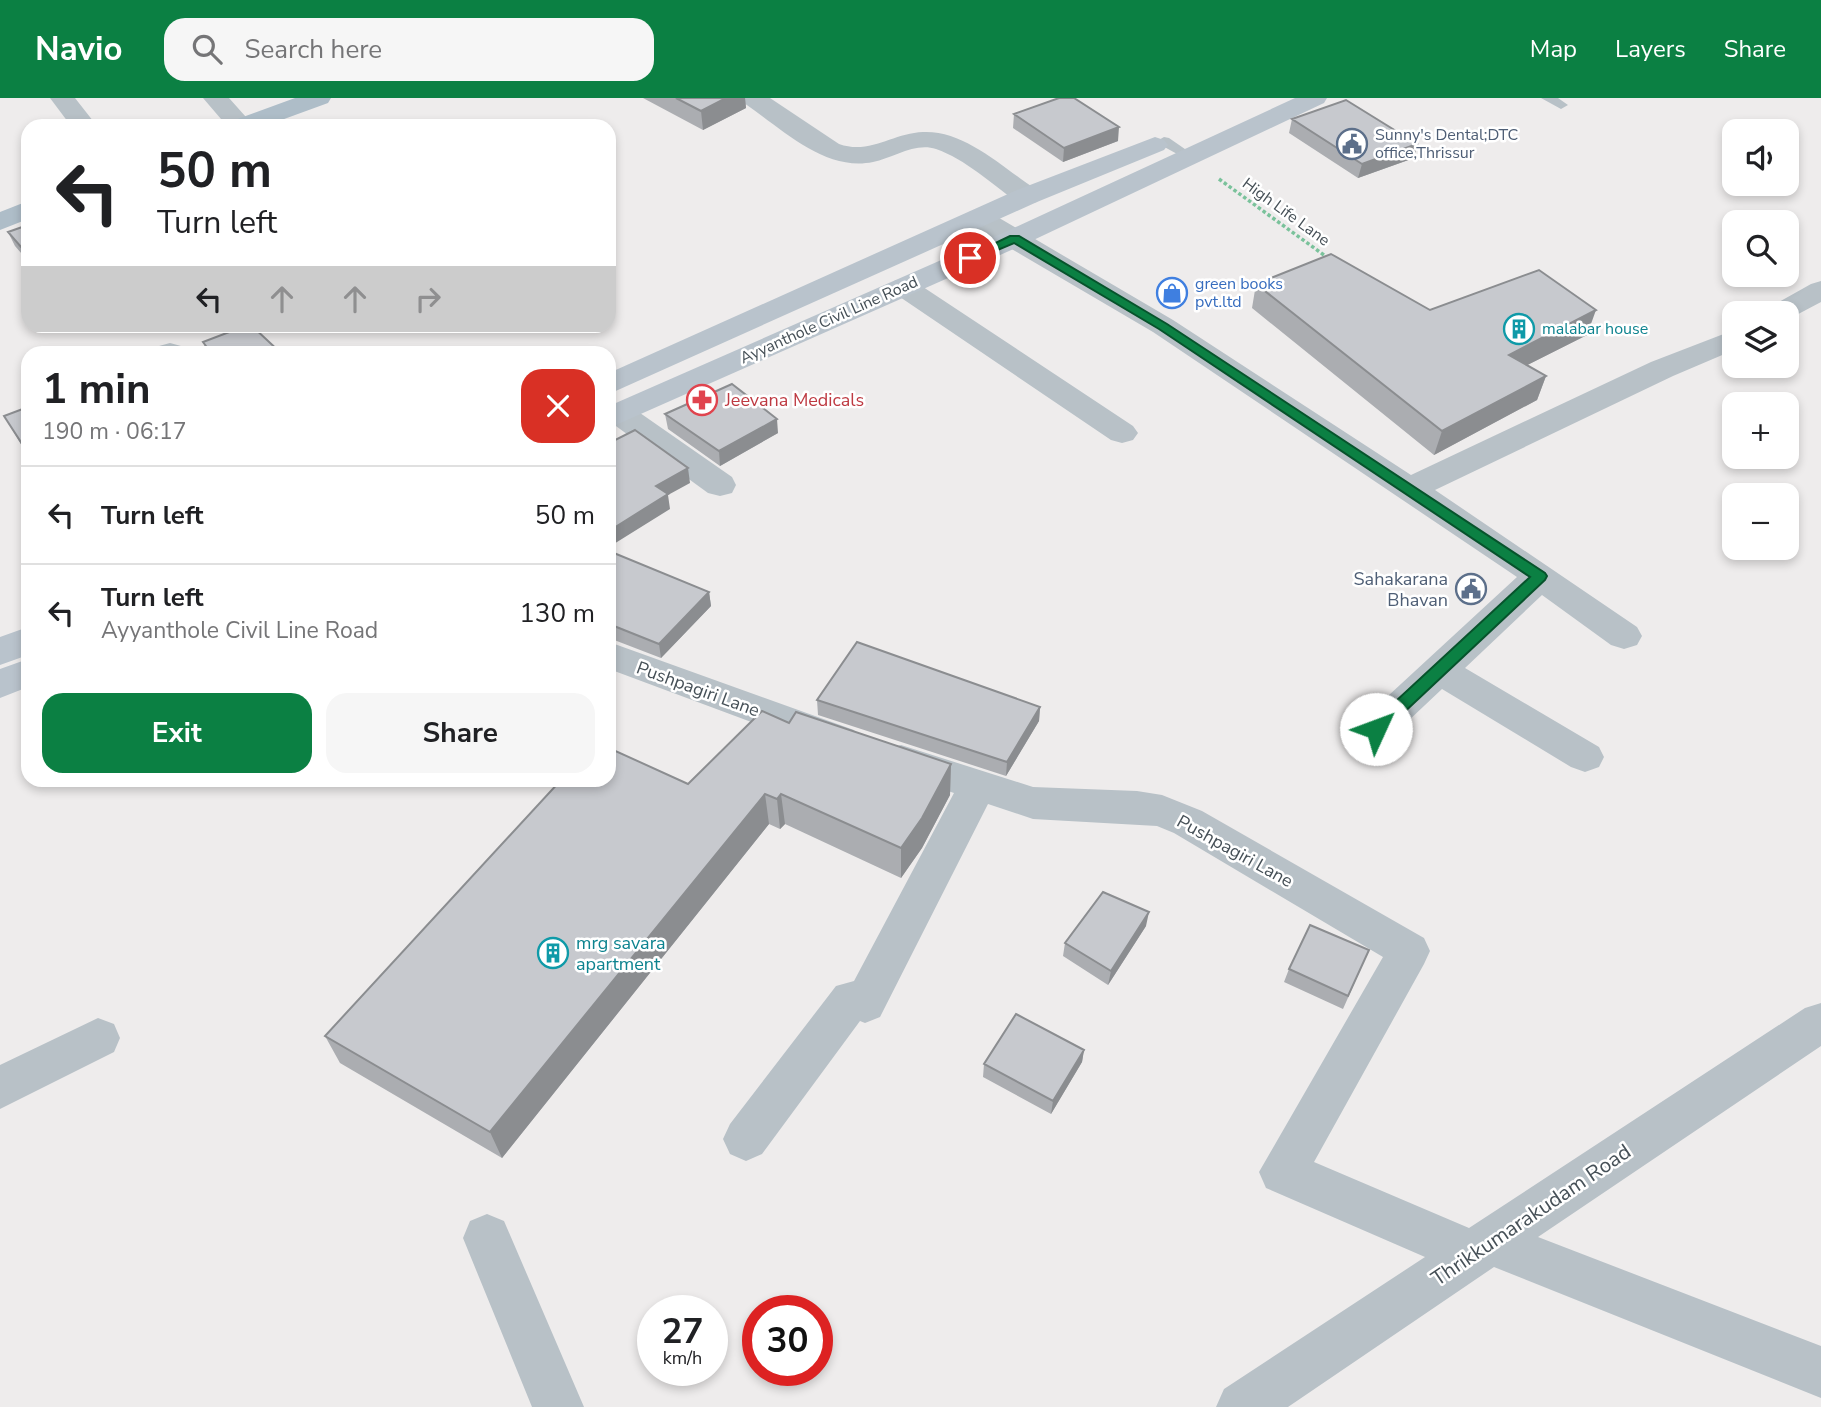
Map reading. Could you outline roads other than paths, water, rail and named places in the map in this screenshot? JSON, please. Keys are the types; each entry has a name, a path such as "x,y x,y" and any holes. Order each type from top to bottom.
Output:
{"main road":[{"path":"260,119 319,98"},
{"name":"Ayyanthole Civil Line Road","path":"616,403 979,218 1261,98"},
{"name":"Ayyanthole Civil Line Road","path":"616,403 904,287 1315,98"},
{"path":"0,222 21,212"},
{"path":"0,652 21,643"},
{"path":"0,684 21,675"}],"street":[{"path":"62,98 78,119"},
{"path":"215,98 234,119"},
{"path":"753,98 830,150 844,156 872,156 911,142 937,140 1027,197"},
{"path":"979,218 1163,326 1540,576 1624,636"},
{"path":"904,287 1122,433"},
{"path":"1799,302 1821,290"},
{"path":"1408,490 1662,369 1722,344"},
{"path":"616,408 720,485"},
{"path":"1376,729 1540,576"},
{"path":"1540,576 1440,670 1585,757"},
{"name":"Pushpagiri Lane","path":"616,658 837,739 1033,803 1137,807 1162,811 1188,822 1409,951 1283,1172 1483,1248"},
{"path":"746,1139 851,999 865,1004 978,785"},
{"name":"Thrikkumarakudam Road","path":"1242,1407 1821,1022"},
{"path":"0,1088 98,1038"},
{"path":"487,1238 558,1407"},
{"path":"1483,1248 1821,1372"}],"lane":[{"path":"1164,141 1188,156"}],"place":[{"name":"Sunny's Dental;DTC office,Thrissur","path":"1352,144"},
{"name":"green books pvt.ltd","path":"1172,293"},
{"name":"malabar house","path":"1519,329"},
{"name":"Jeevana Medicals","path":"702,400"},
{"name":"Sahakarana Bhavan","path":"1471,589"},
{"name":"mrg savara apartment","path":"553,953"}]}
